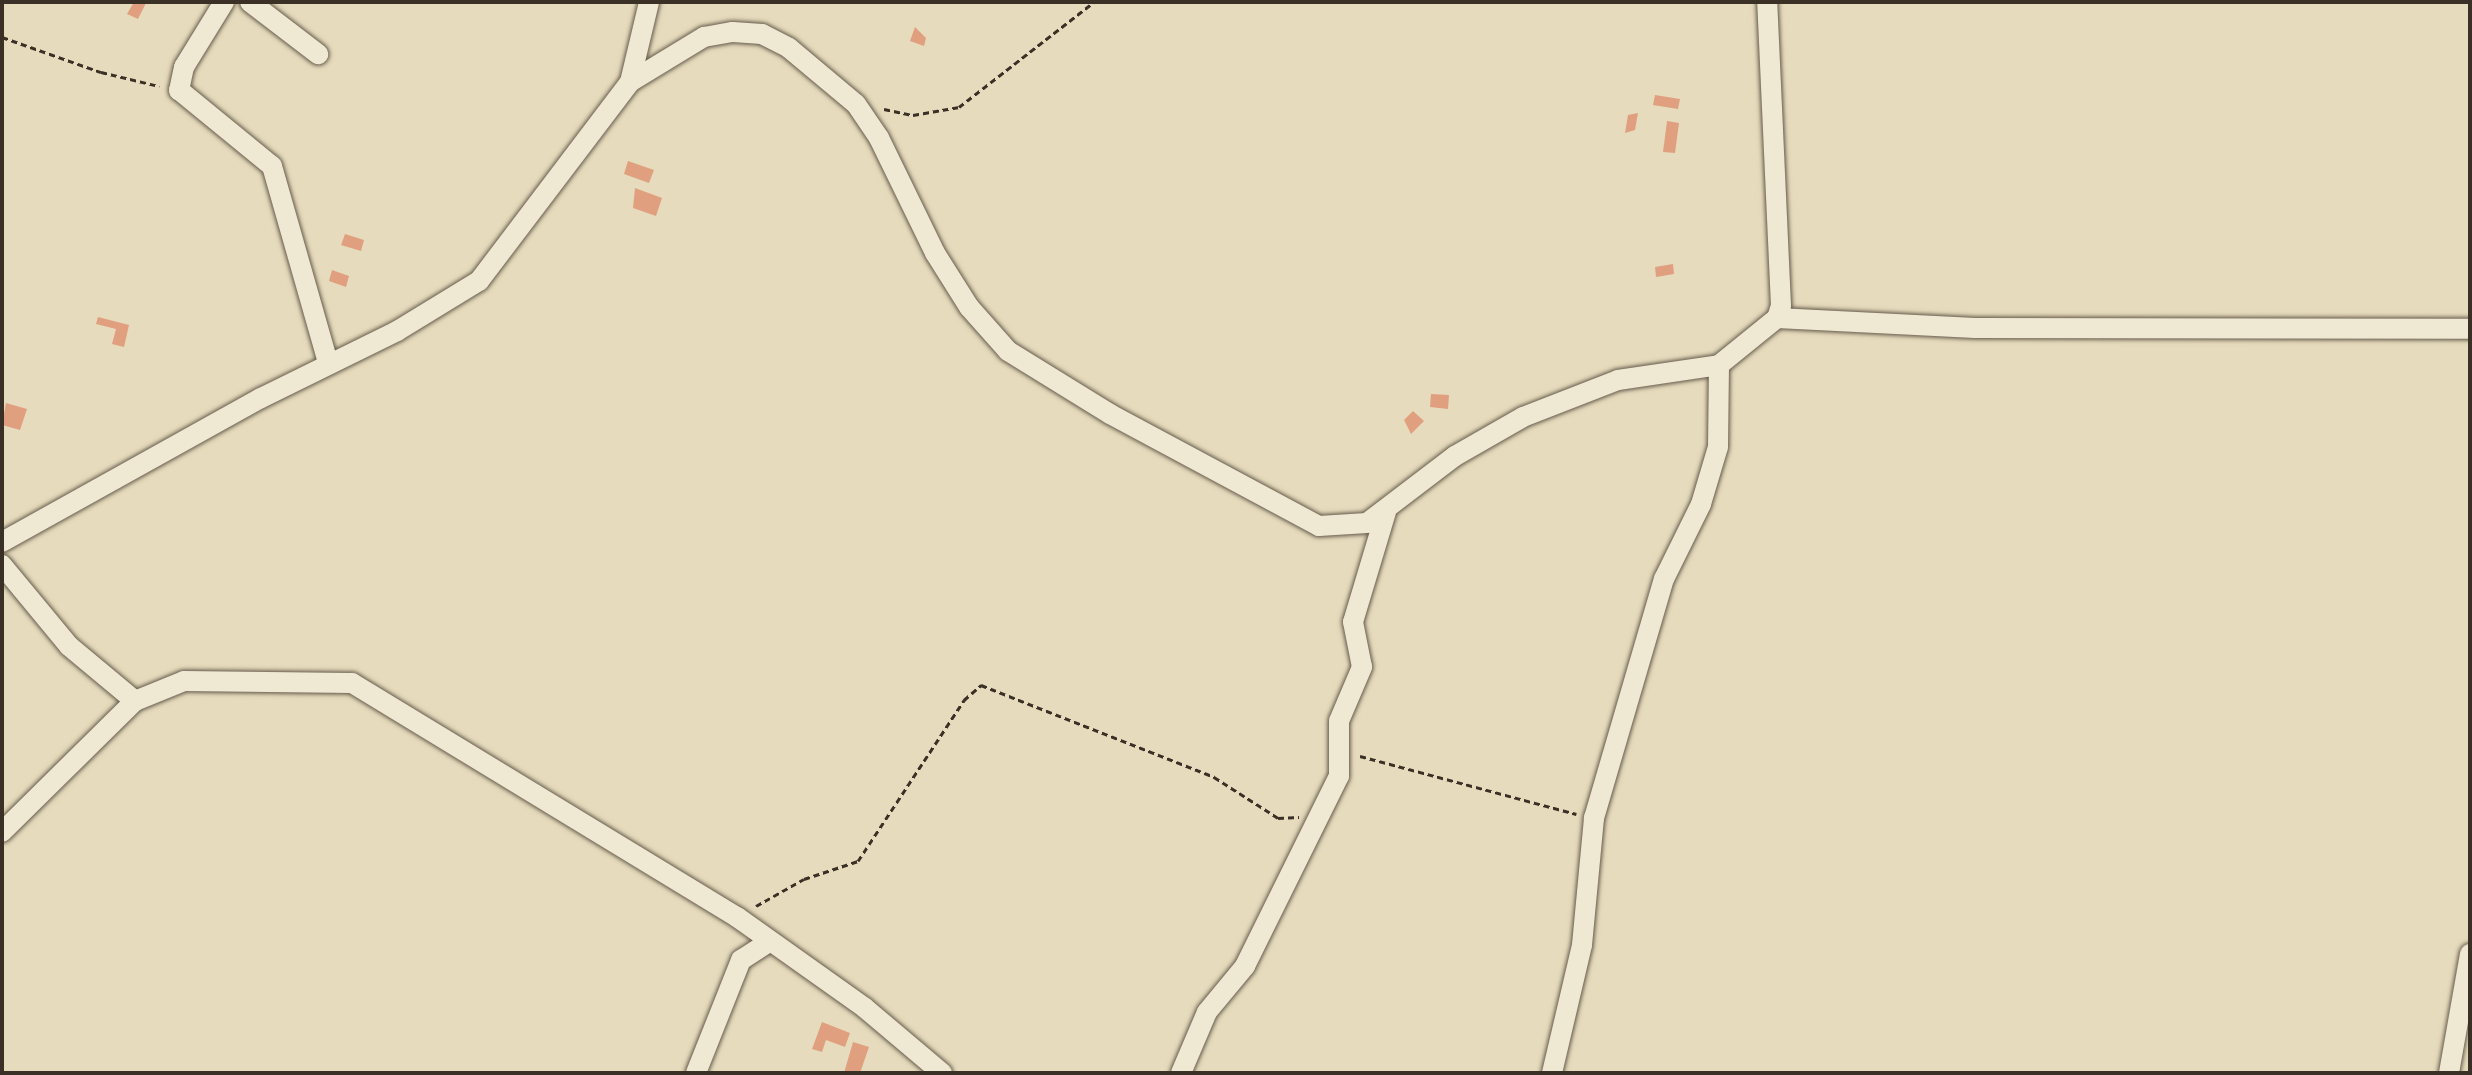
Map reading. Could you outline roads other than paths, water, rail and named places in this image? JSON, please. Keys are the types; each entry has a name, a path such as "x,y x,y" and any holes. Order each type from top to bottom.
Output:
{"street":[{"path":"224,2 184,67 179,90 272,166 328,362"},
{"path":"250,2 318,54"},
{"path":"630,82 649,2"},
{"path":"1767,2 1781,272 1777,318"},
{"path":"2,542 328,362 397,331 479,281 630,82 704,37 733,32 762,34 789,48 856,104 879,138 935,253 969,307 1008,351 1110,414 1290,513 1341,527 1367,523 1386,512 1455,456 1523,417 1618,380 1719,365 1777,318 1975,328 2470,329"},
{"path":"1552,1073 1582,945 1594,818 1664,579 1701,504 1718,447 1719,365"},
{"path":"1181,1073 1207,1012 1245,966 1326,808 1339,776 1342,704 1362,667 1353,622 1386,512"},
{"path":"2,565 69,646 135,701"},
{"path":"2,832 135,701 184,681 352,683 737,917 865,1008 942,1073"},
{"path":"696,1073 741,960 769,942"},
{"path":"2449,1073 2470,954"}]}
